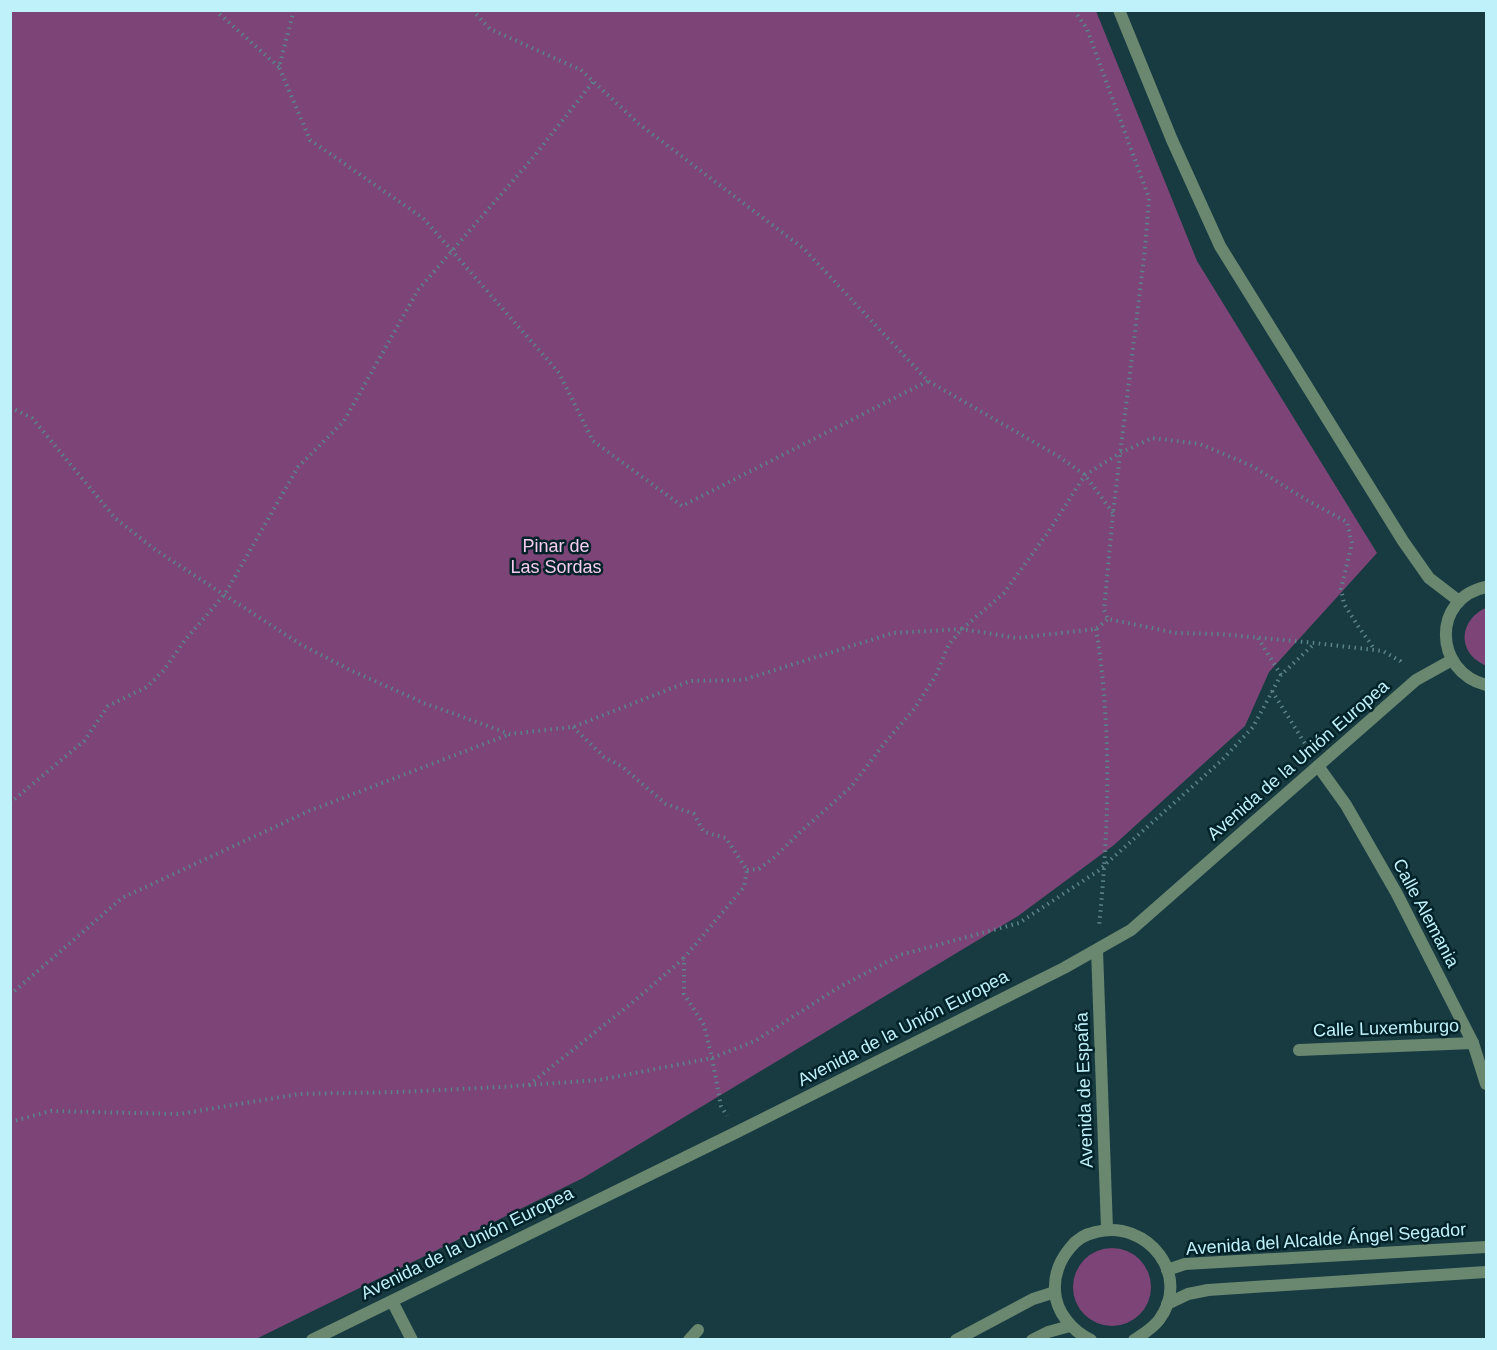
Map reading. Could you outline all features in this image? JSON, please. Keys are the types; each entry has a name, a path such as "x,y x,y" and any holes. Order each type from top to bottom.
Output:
{"street":[{"path":"1119,10 1172,140 1220,246 1403,541 1430,578 1459,601"},
{"path":"1486,587 1471,592 1459,601 1450,614 1446,629 1446,645 1452,660 1462,673 1486,685"},
{"name":"Avenida de la Unión Europea","path":"312,1340 737,1132 1097,950 1131,930 1416,680 1452,660"},
{"name":"Calle Alemania","path":"1318,766 1346,805 1397,894 1473,1043 1486,1084"},
{"name":"Avenida de España","path":"1097,950 1107,1229"},
{"name":"Calle Luxemburgo","path":"1299,1050 1473,1043"},
{"path":"1091,1340 1070,1326 1060,1310 1055,1292 1056,1274 1063,1257 1074,1243 1089,1234 1107,1229 1126,1231 1144,1239 1159,1253 1167,1270 1170,1287 1167,1304 1159,1320 1146,1333 1134,1340"},
{"name":"Avenida del Alcalde Ángel Segador","path":"1167,1270 1185,1264 1486,1247"},
{"path":"1167,1304 1188,1294 1208,1290 1486,1272"},
{"path":"956,1340 1033,1299 1055,1292"},
{"path":"392,1300 412,1340"},
{"path":"1032,1340 1048,1332 1070,1326"},
{"path":"689,1340 698,1330"}],"path":[{"path":"215,10 279,67 310,140 423,218 559,373 593,441 682,506 928,381"},
{"path":"279,67 294,10"},
{"path":"472,10 490,29 580,70 639,124 804,249 928,381 1058,456 1086,475 1113,513"},
{"path":"1074,10 1087,29 1149,198 1145,249 1113,513 1104,610 1108,619"},
{"path":"10,803 84,741 108,706 147,687 164,670 185,640 225,594 298,467 344,421 418,290 531,160 593,82"},
{"path":"10,407 32,418 115,518 157,551 300,644 350,670 424,703 510,734"},
{"path":"747,870 759,869 776,856 851,787 883,745 915,709 935,677 949,644 962,629 1004,593 1086,475 1120,453 1152,438 1200,444 1252,466 1347,522 1352,543 1341,589 1344,604 1375,650"},
{"path":"10,995 122,898 309,811 510,734 573,727 690,681 743,680 893,633 962,629 1017,638 1096,629 1108,619"},
{"path":"1108,619 1176,633 1220,634 1383,651 1400,662 1416,680"},
{"path":"1096,629 1101,661 1108,780 1097,950"},
{"path":"1257,638 1281,675"},
{"path":"10,1122 51,1111 179,1114 299,1094 400,1092 598,1080 712,1058 755,1041 836,988 900,955 1019,923 1104,867 1221,762 1254,727 1281,675 1315,643"},
{"path":"1272,691 1318,766"},
{"path":"528,1085 633,1002 684,958 744,886 747,870 726,838 704,832 694,814 666,804 621,766 604,757 573,727"},
{"path":"684,958 684,994 704,1025 721,1106 737,1132"}],"green space":[{"name":"Pinar de Las Sordas","path":"10,11 1096,11 1197,261 1377,553 1269,672 1245,726 1114,845 1018,916 583,1178 256,1339 11,1339"},
{"path":"1486,608 1486,666 1471,655 1465,641 1465,634 1466,627 1474,616"},
{"path":"1104,1248 1120,1248 1134,1254 1145,1265 1151,1279 1151,1295 1145,1309 1134,1320 1120,1326 1104,1326 1090,1320 1079,1309 1073,1295 1073,1279 1079,1265 1090,1254"}]}
